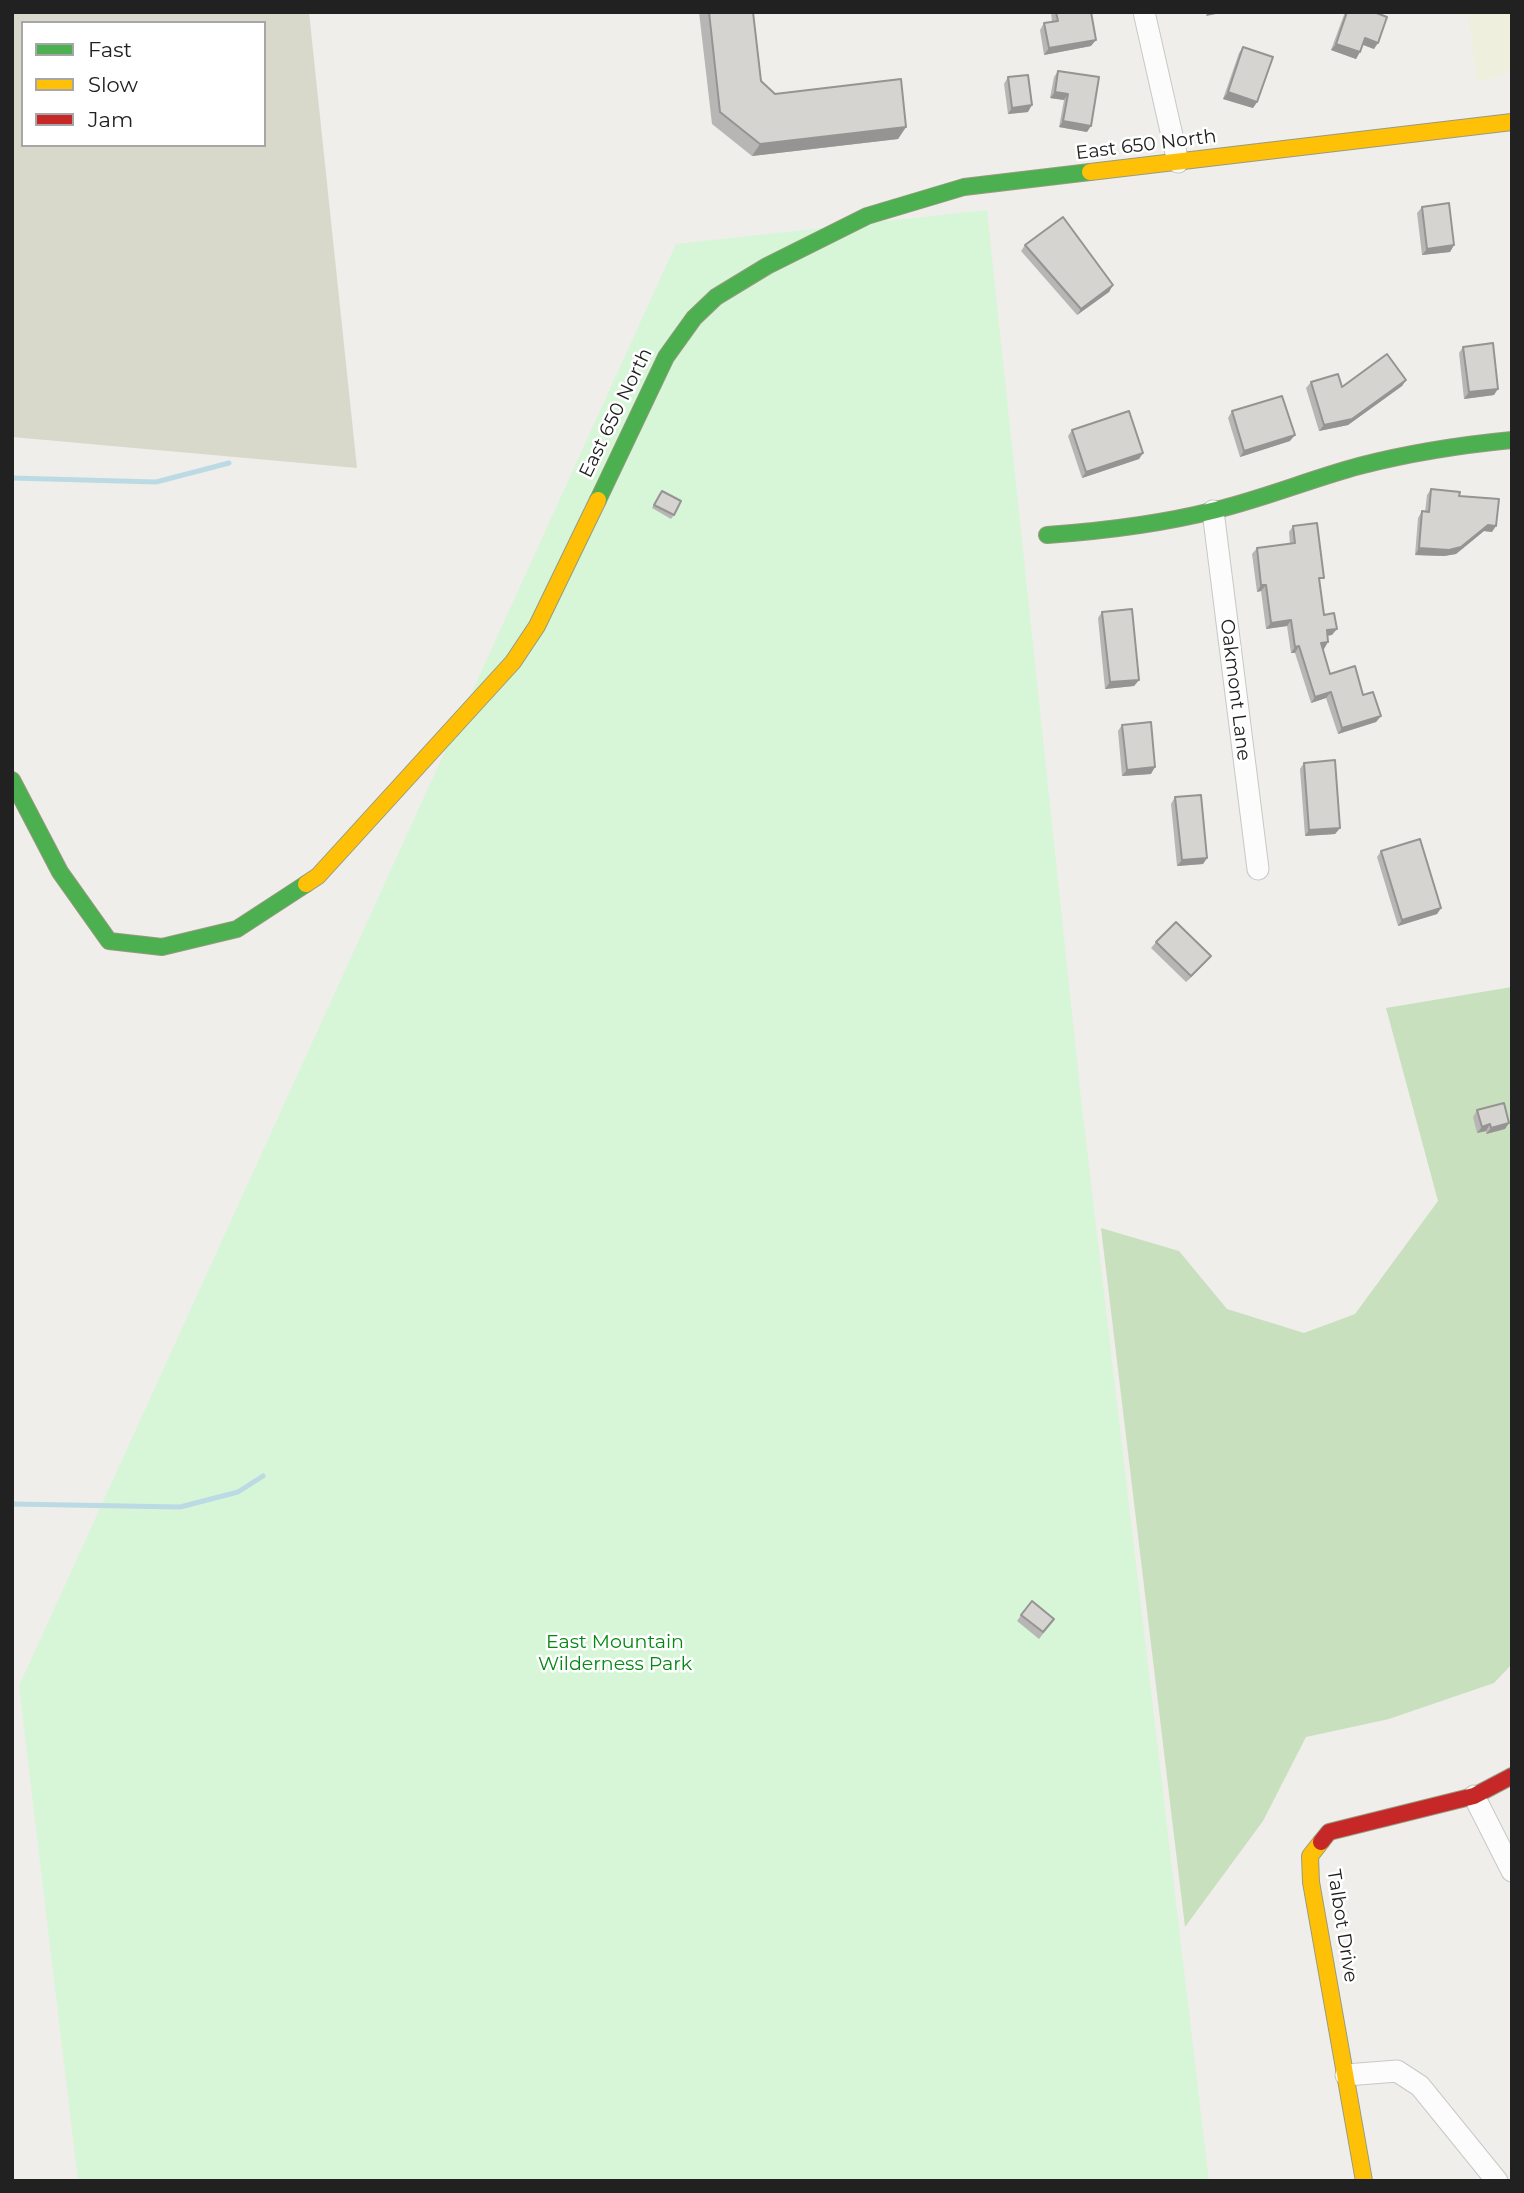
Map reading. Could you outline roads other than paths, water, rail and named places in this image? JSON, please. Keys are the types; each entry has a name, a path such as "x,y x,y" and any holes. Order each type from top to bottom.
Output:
{"street":[{"path":"1144,12 1178,162"},
{"name":"East 650 North","path":"12,780 60,872 109,941 162,947 237,929 318,876 513,662 537,626 666,357 694,318 716,297 810,243 867,216 964,187 1512,122"},
{"path":"1047,535 1127,528 1213,511 1398,457 1443,448 1512,440"},
{"name":"Oakmont Lane","path":"1213,511 1258,869"},
{"name":"Talbot Drive","path":"1364,2181 1311,1882 1310,1856 1329,1832 1474,1796 1512,1776"},
{"path":"1474,1796 1512,1871"},
{"path":"1346,2075 1397,2071 1420,2086 1497,2181"}],"waterway":[{"path":"12,478 156,482 229,463"},
{"path":"12,1504 180,1507 238,1492 263,1476"}],"park label":[{"name":"East Mountain Wilderness Park","path":"615,1653"}]}
